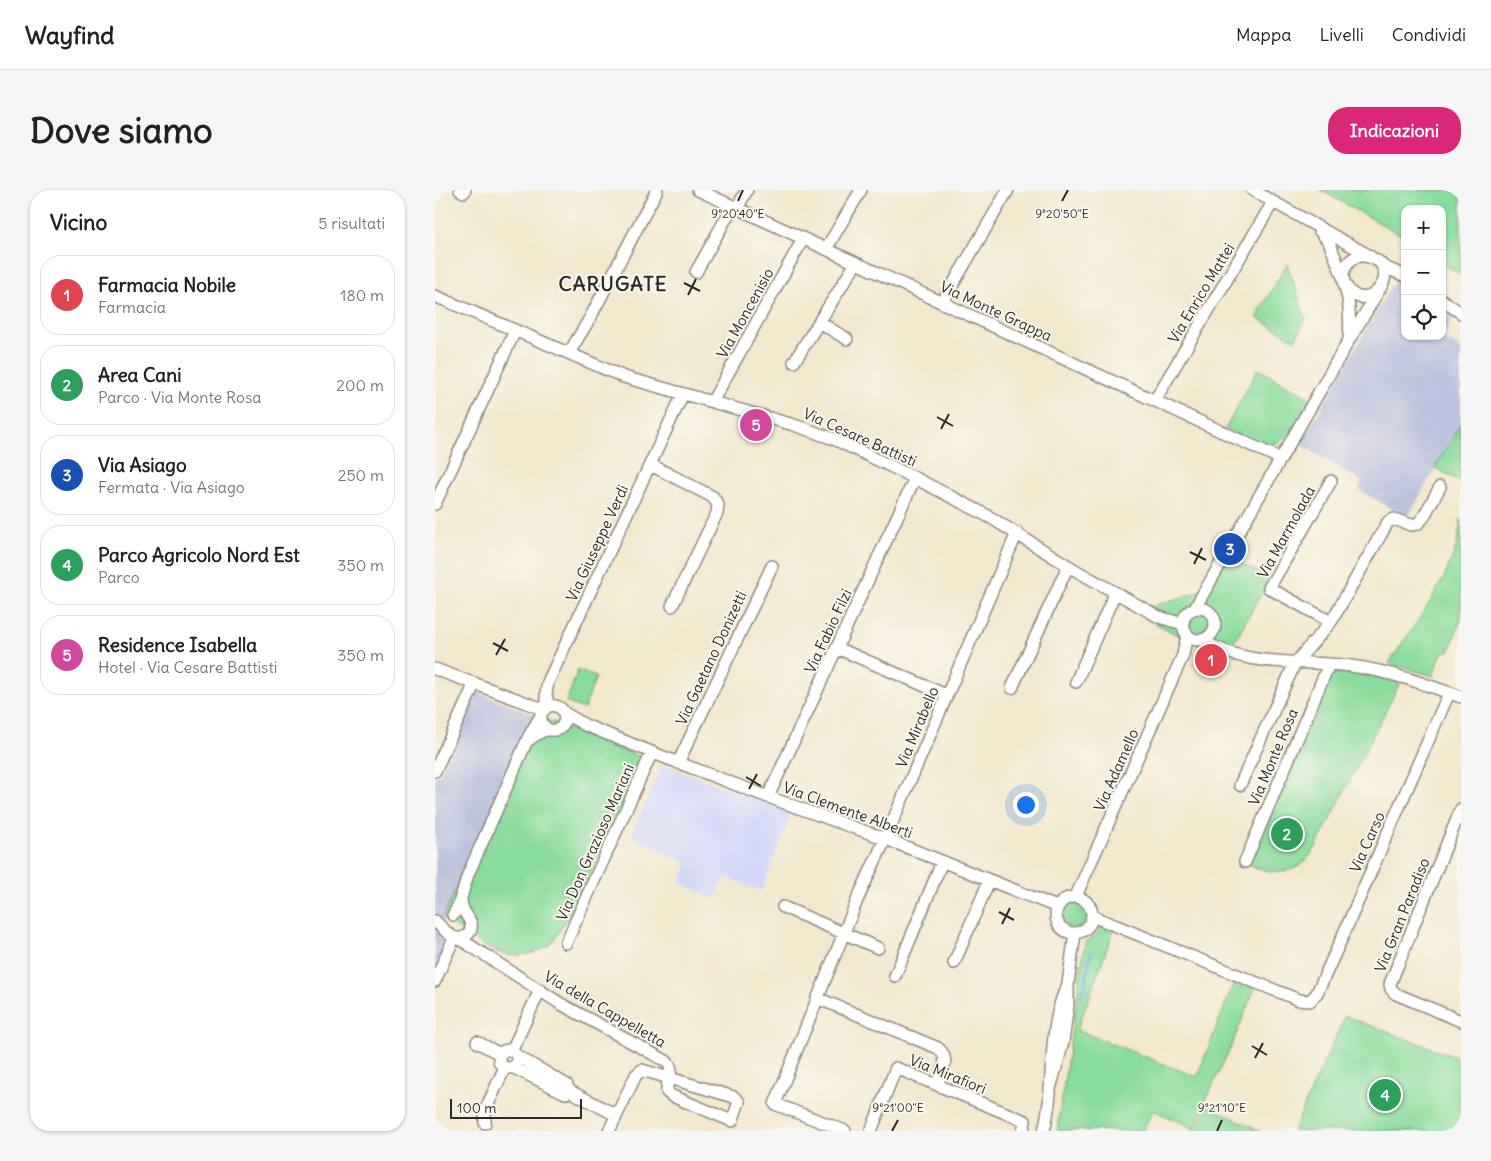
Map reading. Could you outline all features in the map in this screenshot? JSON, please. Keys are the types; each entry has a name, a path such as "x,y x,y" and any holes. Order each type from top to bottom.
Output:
{"street":[{"path":"460,190 464,192 465,190"},
{"path":"569,353 590,318 657,190"},
{"name":"Via Monte Grappa","path":"698,190 1281,459"},
{"path":"696,272 747,190"},
{"path":"826,249 861,190"},
{"path":"943,303 1007,190"},
{"path":"1252,190 1384,268"},
{"name":"Via Enrico Mattei","path":"1155,400 1273,202"},
{"path":"1314,225 1329,242 1344,281 1349,309 1349,340"},
{"name":"Via Moncenisio","path":"712,402 803,239"},
{"path":"1381,287 1374,294 1362,297 1352,293 1344,281 1346,266 1355,258 1363,256 1384,268 1401,274"},
{"path":"794,362 856,263"},
{"path":"1206,590 1209,611 1215,620 1213,632 1208,637 1192,635 1186,614 1195,608 1206,590 1381,287 1384,268"},
{"name":"Via Cesare Battisti","path":"435,296 624,377 813,431 915,478 1017,533 1068,566 1115,593 1219,649 1243,657 1264,660 1295,664 1329,664 1358,667 1391,674 1461,697"},
{"path":"1446,303 1461,314"},
{"path":"819,322 847,339"},
{"path":"435,504 515,331"},
{"name":"Via Giuseppe Verdi","path":"544,711 548,682 683,394"},
{"path":"651,465 713,497 718,502 717,513 672,606"},
{"name":"Via Fabio Filzi","path":"769,797 915,478"},
{"name":"Via Marmolada","path":"1331,481 1269,588 1331,622"},
{"path":"1240,785 1295,664 1331,622 1389,520 1396,519 1411,525 1417,524 1423,518 1441,487"},
{"name":"Via Mirabello","path":"845,1131 775,1104 844,933 1017,533"},
{"name":"Via Gaetano Donizetti","path":"678,762 771,566"},
{"path":"1012,688 1068,566"},
{"path":"1076,682 1115,593"},
{"path":"1195,608 1209,611"},
{"name":"Via Cesare Battisti","path":"1213,632 1221,641 1264,660"},
{"name":"Via Adamello","path":"1076,896 1192,635"},
{"path":"837,648 946,696"},
{"name":"Via Monte Rosa","path":"1245,862 1329,664"},
{"path":"435,668 544,711"},
{"path":"435,772 475,683"},
{"name":"Via Carso","path":"1092,916 1299,1000 1310,1001 1317,993 1341,940 1449,693"},
{"path":"454,937 447,927 459,906 465,881 527,743 544,711 556,706 563,712 565,720 561,727 536,734 527,743"},
{"path":"544,711 542,725 548,730"},
{"name":"Via Clemente Alberti","path":"563,712 585,725 652,752 886,839 1057,907"},
{"name":"Via Clemente Alberti","path":"561,727 585,725"},
{"name":"Via Don Grazioso Mariani","path":"566,943 652,752"},
{"name":"Via Gran Paradiso","path":"1461,809 1390,984 1391,989 1396,994 1461,1021"},
{"path":"895,976 942,862"},
{"path":"954,963 989,880"},
{"path":"454,937 467,936 471,929 471,923 462,908 461,895"},
{"path":"1076,896 1087,902 1091,907 1092,916 1087,928 1075,933 1066,931 1059,925 1055,917 1057,907 1064,899 1076,896"},
{"path":"783,906 878,948"},
{"path":"451,917 460,914 467,917"},
{"name":"Via della Cappelletta","path":"435,920 451,917"},
{"name":"Via della Cappelletta","path":"435,920 454,937 561,1004 664,1060 671,1067 670,1077 667,1088 669,1094 730,1126 739,1103 735,1098 670,1077 640,1070 609,1131"},
{"name":"Via della Cappelletta","path":"471,929 487,956"},
{"path":"1044,1131 1058,1010 1068,984 1075,933"},
{"path":"435,981 454,937"},
{"path":"485,1123 485,1111 508,1067 517,1061 514,1053 540,990"},
{"path":"817,998 938,1048 943,1054 945,1061 937,1085"},
{"path":"477,1042 500,1054"},
{"path":"569,1090 566,1093 563,1092 508,1067 499,1062 500,1054 506,1050 514,1053 567,1085 569,1090 617,1115"},
{"name":"Via Mirafiori","path":"871,1131 896,1068 937,1085 1023,1126"}],"shaded area":[{"path":"1396,282 1401,283 1401,340 1446,340 1461,349 1461,423 1407,518 1359,490 1361,481 1300,444 1392,285"},
{"path":"1446,311 1454,316 1446,332"},
{"path":"477,692 535,715 443,918 444,952 435,972 435,775 439,776"},
{"path":"662,764 792,813 761,891 726,877 714,899 680,882 688,863 631,836"}],"green space":[{"path":"1320,190 1461,190 1461,275 1446,266 1446,205 1401,205 1401,235"},
{"path":"1287,264 1306,319 1295,340 1256,317"},
{"path":"1258,369 1310,398 1293,429 1287,436 1281,441 1264,446 1225,429"},
{"path":"1461,423 1461,482 1435,468"},
{"path":"1461,519 1461,619 1450,650 1441,654 1433,676 1389,663 1444,576 1458,538"},
{"path":"1226,555 1270,579 1224,659 1194,643 1183,655 1187,640 1147,619 1156,605 1197,592 1209,585"},
{"path":"1331,668 1356,671 1400,683 1316,847 1310,855 1300,865 1291,870 1277,872 1257,868 1245,862"},
{"path":"578,670 596,677 584,709 566,702"},
{"path":"535,715 643,758 588,881 555,938 549,945 533,953 509,955 484,946 443,918"},
{"path":"1074,902 1083,906 1087,915 1083,924 1074,928 1065,924 1061,915 1065,906"},
{"path":"1103,927 1114,929 1077,1030 1197,1077 1235,980 1255,988 1232,1044 1193,1128 1153,1110 1143,1131 1057,1130 1085,942"},
{"path":"1345,1016 1461,1059 1461,1131 1293,1131"},
{"path":"1207,1105 1260,1131 1193,1131"}],"waterway":[{"path":"1080,995 1084,990 1091,953"}],"place":[{"name":"Residence Isabella","path":"756,425"},
{"name":"Via Asiago","path":"1230,549"},
{"name":"Farmacia Nobile","path":"1211,660"},
{"name":"Area Cani","path":"1287,834"},
{"name":"Parco Agricolo Nord Est","path":"1385,1095"}],"district":[{"name":"CARUGATE","path":"613,283"}]}
